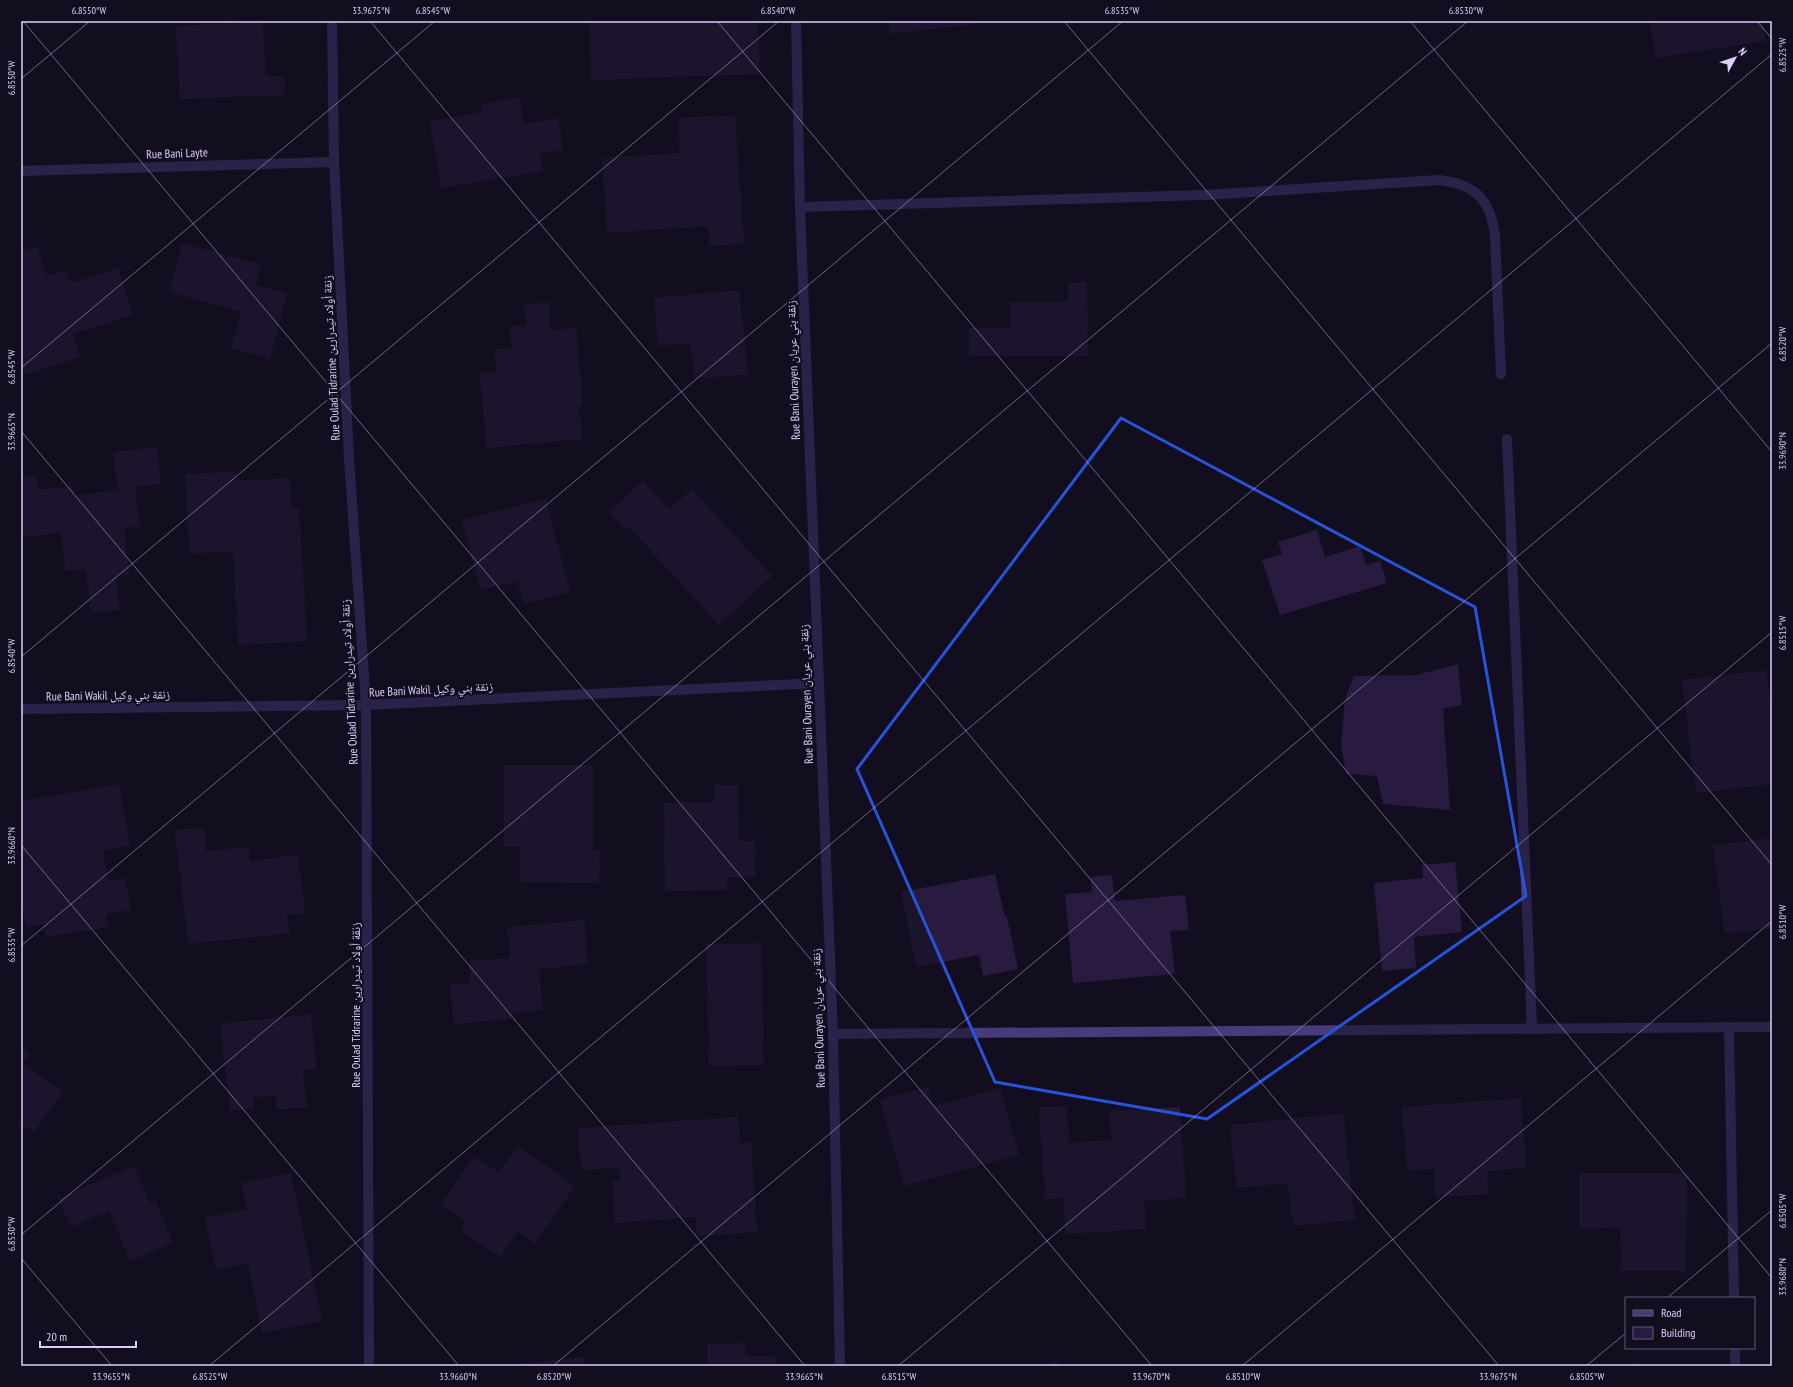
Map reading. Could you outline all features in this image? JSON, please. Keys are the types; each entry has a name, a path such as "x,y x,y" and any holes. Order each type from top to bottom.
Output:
{"street":[{"name":"Rue Oulad Tidrarine زنقة أولاد تيدرارين","path":"332,21 334,162 349,458 366,705 370,1366"},
{"name":"Rue Bani Ourayen زنقة بني عريان","path":"796,21 800,207 832,1034 840,1366"},
{"name":"Rue Bani Layte","path":"21,171 334,162"},
{"path":"800,207 1205,195 1439,180 1457,182 1473,190 1485,202 1493,218 1501,374"},
{"path":"1507,439 1532,1029"},
{"name":"Rue Bani Wakil زنقة بني وكيل","path":"21,709 366,705 819,683"},
{"path":"832,1034 1772,1027"},
{"path":"1729,1028 1734,1297"},
{"path":"1735,1349 1735,1366"}],"highlighted area":[{"path":"1121,418 1475,607 1526,896 1207,1119 995,1082 857,769"}],"building":[{"path":"589,21 758,21 760,74 591,80"},
{"path":"888,21 996,21 996,22 890,34"},
{"path":"1650,21 1763,21 1766,41 1656,58"},
{"path":"263,22 266,76 284,75 285,95 180,99 176,26"},
{"path":"519,97 524,124 558,118 563,150 540,154 543,171 441,188 430,121 482,112 481,104"},
{"path":"735,115 744,244 709,246 708,226 607,233 602,158 680,153 678,118"},
{"path":"182,243 261,264 256,285 287,293 270,359 231,348 241,312 169,292"},
{"path":"37,246 47,276 66,270 71,283 118,268 133,315 73,334 80,357 25,375 21,364 21,251"},
{"path":"1087,282 1088,356 969,356 969,328 1011,327 1010,302 1068,302 1068,283"},
{"path":"739,290 748,374 695,379 690,343 658,346 654,298"},
{"path":"548,302 551,330 576,328 583,405 579,405 582,439 486,448 480,373 496,371 494,349 511,348 509,326 526,325 524,305"},
{"path":"157,447 161,484 135,487 140,526 124,528 129,575 116,576 120,610 91,613 86,569 65,571 61,533 21,537 21,477 36,475 38,490 72,486 74,496 118,490 113,452"},
{"path":"236,472 237,481 290,478 292,508 299,508 307,641 238,645 233,551 189,554 185,474"},
{"path":"643,481 669,509 692,489 772,576 719,625 629,527 625,530 609,512"},
{"path":"546,499 570,592 524,604 517,581 480,590 462,520"},
{"path":"1317,530 1325,557 1360,546 1366,565 1380,561 1387,583 1280,615 1262,560 1282,554 1278,542"},
{"path":"1458,664 1462,705 1443,709 1450,810 1383,804 1377,776 1346,774 1341,745 1345,699 1354,676 1417,675"},
{"path":"1766,670 1772,712 1772,784 1696,793 1682,680"},
{"path":"504,765 593,765 593,850 600,850 599,883 520,882 520,847 504,847"},
{"path":"119,784 130,846 103,850 108,881 125,878 131,910 106,914 108,927 46,937 43,924 26,928 21,899 21,801"},
{"path":"714,785 738,785 739,841 755,841 756,877 727,877 727,890 665,891 664,803 714,802"},
{"path":"204,827 206,851 249,847 250,861 298,855 305,913 287,915 290,933 188,944 175,830"},
{"path":"1772,838 1772,928 1725,934 1713,845"},
{"path":"1455,862 1462,932 1414,937 1416,968 1382,971 1374,883 1423,878 1422,865"},
{"path":"995,874 1005,917 1007,917 1018,969 983,976 979,955 916,967 901,892"},
{"path":"1112,875 1115,901 1185,895 1189,930 1170,931 1175,974 1073,983 1065,894 1092,892 1091,877"},
{"path":"584,920 588,964 539,969 543,1010 512,1013 512,1019 454,1024 450,984 470,983 469,961 510,958 507,927"},
{"path":"761,943 764,1065 709,1066 706,944"},
{"path":"311,1014 317,1069 303,1070 307,1107 277,1110 275,1095 253,1098 254,1108 230,1111 220,1024"},
{"path":"21,1047 30,1053 23,1063 63,1092 34,1132 21,1123"},
{"path":"928,1087 933,1106 1000,1088 1019,1155 904,1186 880,1100"},
{"path":"1521,1098 1526,1168 1487,1171 1489,1194 1436,1197 1434,1169 1407,1170 1402,1107"},
{"path":"1067,1106 1069,1143 1111,1140 1109,1111 1180,1107 1186,1198 1144,1201 1146,1229 1066,1234 1063,1198 1045,1199 1039,1107"},
{"path":"1343,1113 1355,1220 1293,1226 1288,1183 1237,1188 1230,1125"},
{"path":"738,1117 740,1143 751,1142 757,1232 697,1236 696,1217 615,1223 612,1181 620,1181 619,1168 581,1170 578,1128"},
{"path":"517,1146 575,1186 535,1244 518,1231 500,1257 460,1230 466,1222 441,1204 474,1156 499,1173"},
{"path":"134,1166 150,1203 155,1201 173,1243 130,1261 109,1211 71,1227 58,1198"},
{"path":"291,1173 322,1321 262,1333 248,1263 216,1270 205,1218 247,1209 242,1183"},
{"path":"1579,1173 1687,1173 1686,1271 1620,1271 1621,1228 1579,1229"},
{"path":"745,1343 746,1356 775,1356 775,1366 707,1366 707,1344"},
{"path":"584,1357 585,1366 507,1366 507,1365"},
{"path":"1056,1360 1060,1366 1046,1366"},
{"path":"1634,1362 1637,1366 1629,1366"}]}
